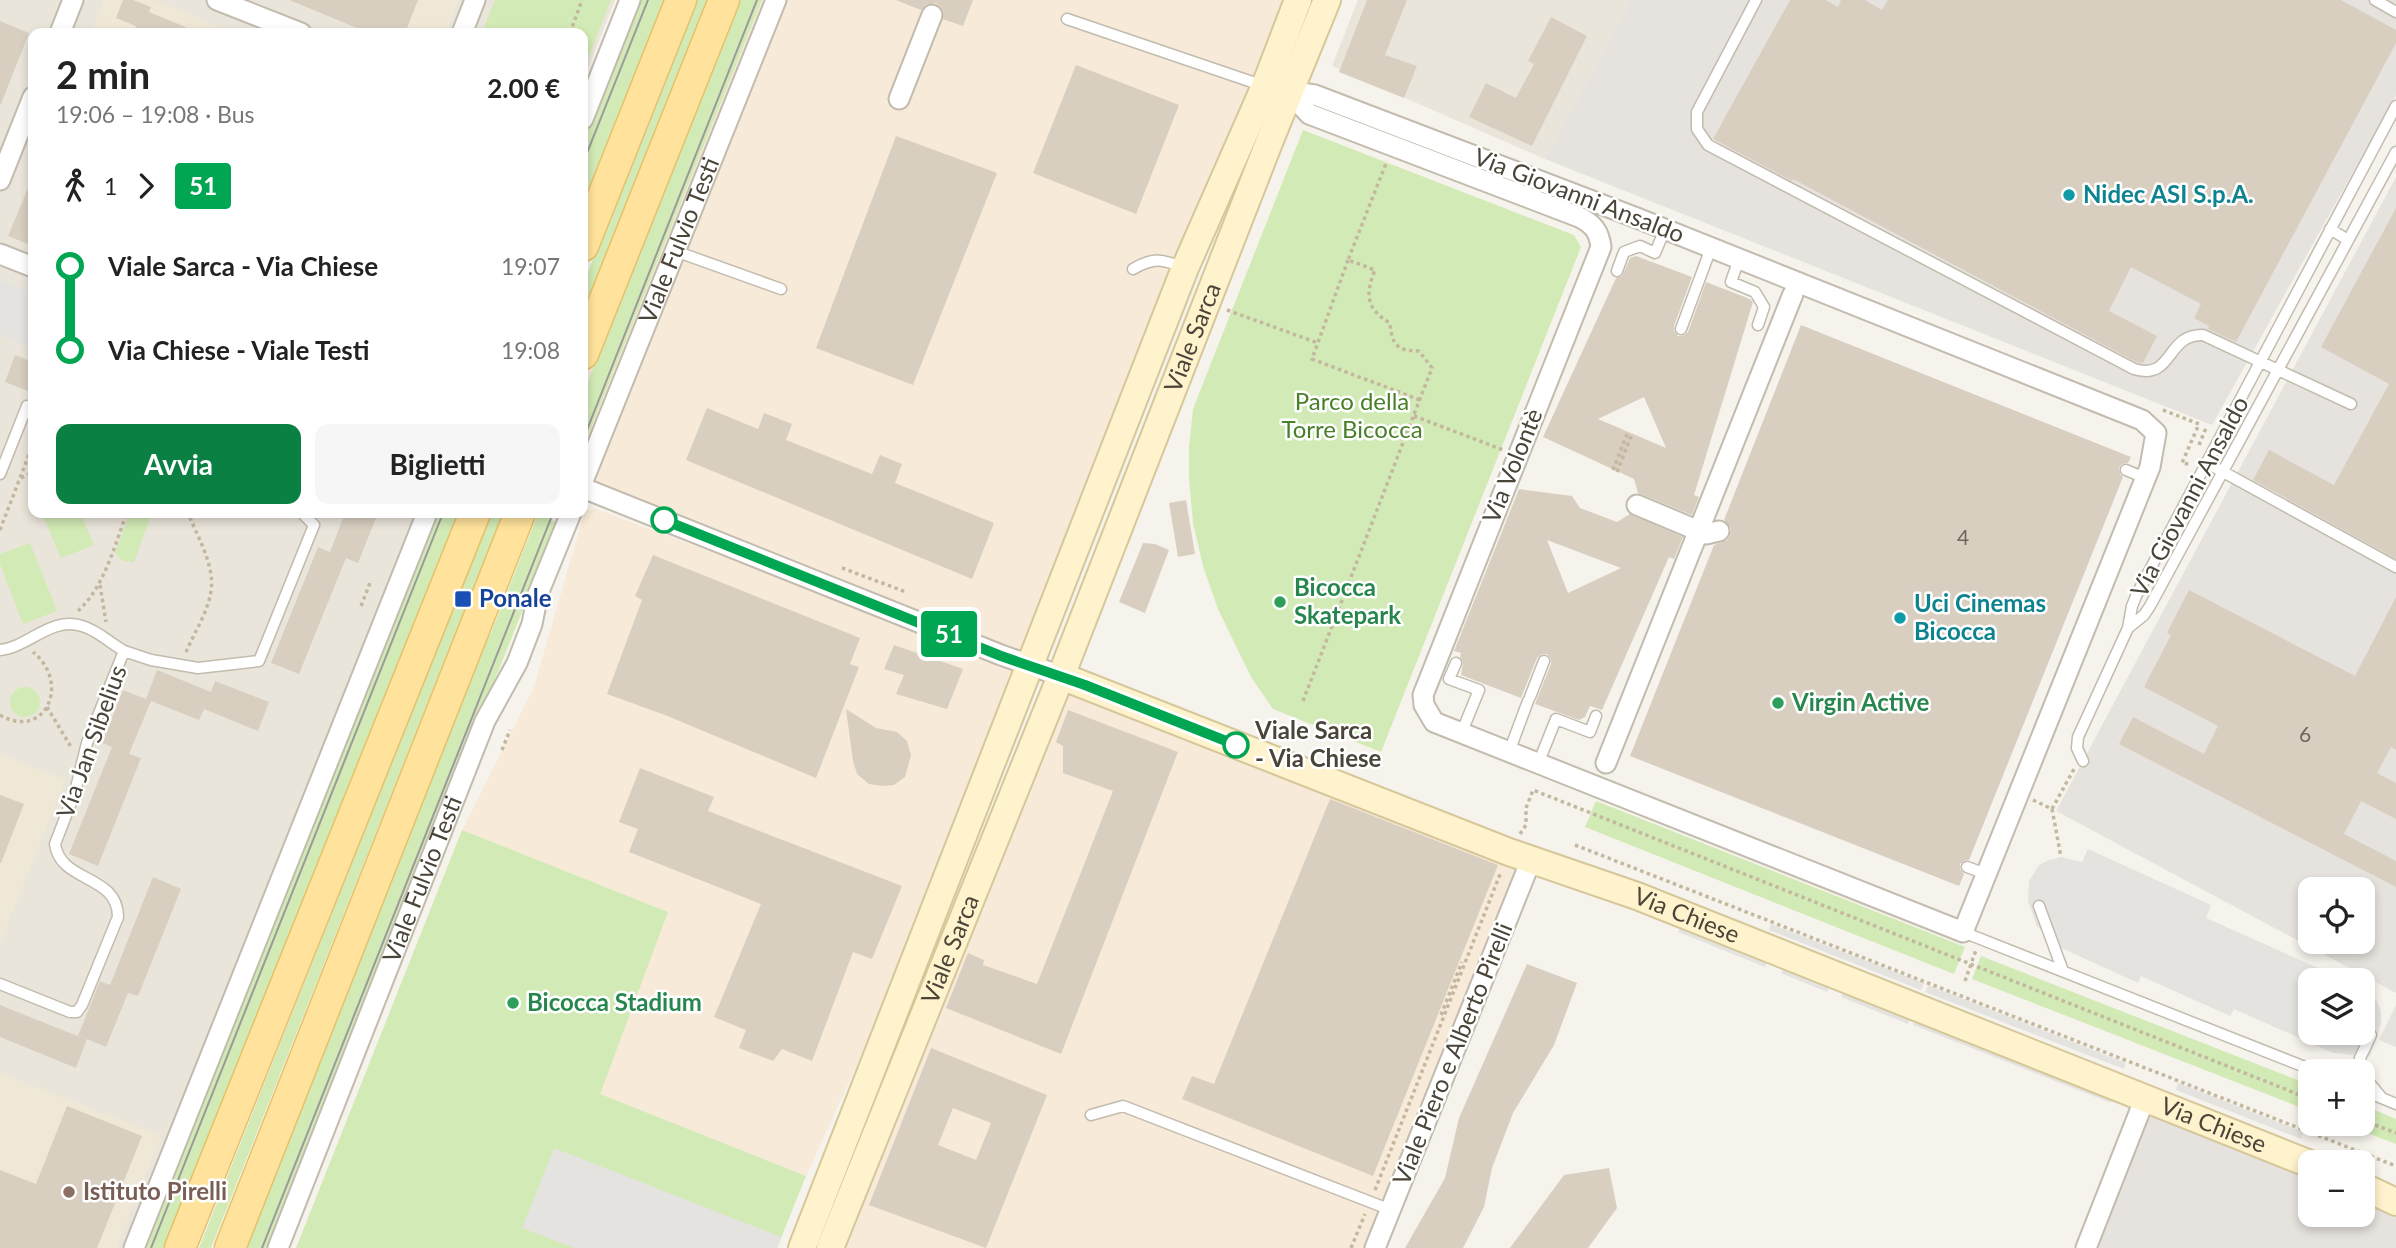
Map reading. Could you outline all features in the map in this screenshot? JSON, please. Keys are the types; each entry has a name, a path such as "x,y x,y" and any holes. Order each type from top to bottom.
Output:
{"main road":[{"path":"588,233 681,0"},
{"name":"Viale Fulvio Testi","path":"588,341 724,0"},
{"path":"180,1248 473,518"},
{"name":"Viale Fulvio Testi","path":"230,1248 518,518"}],"street":[{"path":"62,28 73,0"},
{"path":"217,0 288,28"},
{"path":"464,28 475,0"},
{"path":"588,106 630,0"},
{"name":"Viale Fulvio Testi","path":"588,468 776,0"},
{"name":"Viale Sarca","path":"802,1248 828,1228 1061,676 1277,89 1298,0"},
{"name":"Viale Sarca","path":"828,1228 1029,665 1185,268 1277,89 1327,0"},
{"path":"899,99 932,15"},
{"name":"Via Giovanni Ansaldo","path":"1277,89 1309,114 1579,217 1595,229 1601,247"},
{"name":"Via Giovanni Ansaldo","path":"1277,89 1315,95 1637,218 2142,421 2156,433 2153,457 2145,478"},
{"path":"0,180 28,110"},
{"name":"Via Volontè","path":"1461,734 1434,722 1424,705 1423,695 1601,247 1615,225 1625,219 1637,218"},
{"path":"0,254 28,265"},
{"path":"1606,763 1710,535 1793,294"},
{"path":"1461,734 1963,932 2145,478"},
{"path":"588,490 1061,676"},
{"path":"1637,505 1710,535"},
{"path":"134,1248 425,518"},
{"name":"Viale Fulvio Testi","path":"278,1248 485,721 517,663 532,624 538,594 568,518"},
{"name":"Via Chiese","path":"1061,676 1531,860 1637,896 2298,1159"},
{"name":"Viale Piero e Alberto Pirelli","path":"1375,1248 1531,860"},
{"path":"2086,1248 2145,1098"},
{"path":"2375,1187 2396,1189"},
{"path":"2375,1192 2396,1202"}],"lane":[{"path":"1756,0 1697,112 1697,128 1708,145 2134,369 2150,372 2160,368 2178,343 2197,335 2212,338 2351,404"},
{"path":"2375,0 2396,12"},
{"path":"1067,19 1277,89"},
{"name":"Via Giovanni Ansaldo","path":"2128,628 2137,594 2396,106"},
{"name":"Via Giovanni Ansaldo","path":"2128,628 2144,615 2150,606 2396,152"},
{"path":"1617,271 1624,252 1640,246 1655,253 1665,229"},
{"path":"2330,229 2348,240"},
{"path":"1681,329 1711,248"},
{"path":"675,251 781,289"},
{"path":"1739,259 1731,282 1755,292 1764,307 1758,325"},
{"path":"1133,270 1148,260 1167,261 1185,268"},
{"path":"0,474 28,406"},
{"path":"2207,463 2396,567"},
{"path":"2126,470 2145,478"},
{"name":"Via Jan Sibelius","path":"0,984 70,1012 77,1012 118,917 114,898 107,890 69,868 56,853 55,844 75,792 83,758 120,648 150,660 198,668 259,661 314,525 307,518"},
{"path":"0,650 18,645 59,624 82,626 120,648"},
{"path":"2082,759 2077,748 2078,737 2128,628"},
{"path":"1509,753 1544,661"},
{"path":"1456,663 1449,679 1479,690 1461,734"},
{"path":"1538,764 1556,719 1590,732 1596,716"},
{"path":"1966,867 1986,874"},
{"path":"2039,906 2063,971"},
{"path":"1963,932 2298,1064"},
{"path":"2375,1089 2382,1098"},
{"path":"2375,1095 2396,1104"},
{"path":"1091,1115 1123,1106 1391,1210"}],"path":[{"path":"572,28 582,0"},
{"path":"1393,146 1312,359 1420,400"},
{"path":"1303,701 1432,368 1419,351 1409,351 1396,346 1391,337 1390,323 1380,317 1372,307 1369,286 1375,270 1348,260"},
{"path":"1225,309 1318,343"},
{"path":"2163,410 2199,424 2182,463 2189,466 2193,456"},
{"path":"1414,416 1518,455"},
{"path":"2198,447 2206,428"},
{"path":"1615,471 1630,433"},
{"path":"0,530 28,457"},
{"path":"20,479 28,475"},
{"path":"59,624 82,607 100,583 125,518"},
{"path":"179,666 211,592 209,568 190,518"},
{"path":"842,568 906,592"},
{"path":"100,583 105,620 120,648"},
{"path":"361,606 370,583"},
{"path":"0,715 8,720 23,722 39,716 50,703 50,672 41,659 29,649 18,645"},
{"path":"47,707 65,740 83,758"},
{"path":"502,750 510,730"},
{"path":"2061,857 2052,809 2082,759"},
{"path":"1526,825 1526,808 1533,790 2298,1094"},
{"path":"2032,800 2052,809"},
{"path":"1575,845 2396,1166"},
{"path":"1351,1248 1503,867"},
{"path":"1965,981 1976,950"},
{"path":"1441,1015 1462,962"},
{"path":"2375,1125 2396,1133"}],"shaded area":[{"path":"0,0 615,0 588,69 588,28 28,28 28,518 415,518 155,1248 0,1248"},
{"path":"104,0 153,0 223,28 93,28"},
{"path":"287,0 459,0 448,28 357,28"},
{"path":"728,0 1291,0 1026,660 588,488 588,350"},
{"path":"1358,0 1631,0 1545,159 1332,66"},
{"name":"Nidec ASI S.p.A.","path":"1631,0 2396,0 2396,95 2212,425 1545,159"},
{"path":"2396,177 2396,993 2375,982 2375,968 2349,968 2323,954 2375,954 2375,877 2298,877 2298,941 2056,811"},
{"path":"0,280 28,291 28,346 0,334"},
{"path":"596,509 1028,671 954,853 806,1176 599,1094 668,912 462,830 534,687 583,518 588,518 588,510"},
{"path":"1064,682 1523,864 1366,1248 837,1248"},
{"path":"0,754 65,780 0,943"},
{"path":"2088,849 2211,905 2206,918 2318,968 2298,968 2298,1037 2234,1009 2230,1016 2141,976 2138,983 2057,946 2052,933 2037,927 2028,901 2029,881 2039,865 2049,860 2061,857 2082,862"},
{"path":"1771,924 1924,983 1921,990 1769,930"},
{"path":"1681,926 1768,960 1765,967 1678,932"},
{"path":"1784,967 1830,985 1827,992 1781,973"},
{"path":"1928,985 2126,1063 2124,1069 1925,992"},
{"path":"1844,990 1911,1017 1908,1024 1841,997"},
{"path":"2375,999 2381,1011 2381,1023 2375,1042"},
{"path":"2396,1005 2396,1047 2379,1040"},
{"path":"1915,1019 2113,1096 2111,1103 1913,1025"},
{"path":"2315,1045 2374,1045 2370,1057 2333,1053"},
{"name":"Istituto Pirelli","path":"0,1073 161,1136 116,1248 0,1248"},
{"path":"2178,1083 2298,1130 2301,1139 2176,1090"},
{"path":"2135,1104 2298,1167 2298,1227 2375,1227 2375,1199 2396,1209 2396,1248 2081,1248"},
{"path":"2164,1117 2208,1134 2206,1141 2162,1124"},
{"path":"554,1148 781,1237 777,1248 574,1248 522,1228"},
{"path":"2253,1152 2298,1170 2298,1177 2251,1159"}],"green space":[{"path":"495,0 611,0 588,58 588,28 484,28"},
{"path":"639,0 664,0 588,190 588,128"},
{"path":"696,0 709,0 588,302 588,271"},
{"path":"739,0 762,0 588,435 588,381"},
{"name":"Parco della Torre Bicocca","path":"1303,130 1574,235 1581,247 1381,752 1273,709 1251,677 1218,609 1203,566 1193,523 1189,447 1193,409"},
{"path":"44,518 82,518 94,545 61,558"},
{"path":"128,518 150,518 134,562 123,561 115,553"},
{"path":"435,518 458,518 169,1248 143,1248"},
{"path":"489,518 501,518 211,1248 199,1248"},
{"path":"536,518 547,518 556,522 268,1248 245,1248 478,652 491,633"},
{"path":"30,543 57,611 23,624 0,564 0,554"},
{"path":"25,687 36,691 40,702 36,713 25,717 14,713 10,702 14,691"},
{"path":"1596,801 1965,947 1954,974 1585,827"},
{"name":"Bicocca Stadium","path":"462,830 668,912 600,1094 806,1176 777,1248 296,1248"},
{"path":"1981,956 2298,1080 2298,1106 1972,979"},
{"path":"2375,1110 2396,1119 2396,1144 2375,1136"}],"building":[{"path":"123,0 133,0 151,7 149,12 188,28 135,28 136,26 116,18"},
{"path":"289,0 418,0 407,28 357,28"},
{"path":"896,0 973,0 963,26 943,19 942,8 936,3 925,5 921,10"},
{"path":"1367,0 1407,0 1385,55 1417,66 1404,98 1339,72"},
{"name":"Nidec ASI S.p.A.","path":"1790,0 1826,0 1838,7 1841,0 1865,0 1882,10 1888,0 2341,0 2396,30 2396,43 2236,342 2208,329 2209,326 2194,318 2201,304 2131,267 2109,311 2157,336 2143,363 2136,362 1713,139"},
{"path":"1551,17 1587,36 1532,146 1469,117 1486,83 1516,98 1534,64 1528,61"},
{"path":"0,21 28,33 28,36 0,104"},
{"path":"1076,65 1179,105 1136,214 1033,173"},
{"path":"896,136 997,173 913,385 816,348"},
{"path":"28,188 28,244 8,236"},
{"path":"2396,208 2396,559 2253,480 2269,450 2334,485 2389,384 2321,347"},
{"path":"1636,256 1692,277 1674,326 1678,336 1688,332 1706,282 1753,302 1694,495 1699,497 1692,515 1638,493 1634,479 1543,437 1616,278 1622,276 1630,258","holes":["1644,397 1666,448 1598,419"]},
{"path":"1801,325 2131,457 2128,463 2119,468 2123,477 1969,860 1960,864 1964,874 1959,886 1630,756 1714,545 1727,540 1730,535 1731,528 1724,520"},
{"path":"15,355 28,360 28,391 5,382"},
{"path":"707,408 758,429 764,413 792,424 786,440 872,474 880,455 902,464 895,483 994,523 972,579 686,460"},
{"path":"1519,489 1572,496 1580,508 1617,522 1630,514 1683,537 1674,559 1669,557 1602,710 1590,706 1585,717 1579,720 1535,704 1551,664 1547,654 1537,658 1521,698 1461,675 1461,653 1454,651","holes":["1547,540 1621,568 1568,593"]},
{"path":"1186,500 1195,554 1178,557 1169,503"},
{"path":"343,518 376,518 358,563 346,558 299,674 271,663 318,547 330,552"},
{"path":"1143,543 1155,544 1169,550 1145,613 1119,602"},
{"path":"653,555 860,638 850,664 859,667 816,778 665,715 607,694 642,600 635,596"},
{"path":"2189,590 2355,676 2396,597 2396,750 2391,747 2377,773 2396,783 2396,819 2361,801 2344,834 2396,861 2396,887 2119,744 2133,717 2204,754 2218,726 2144,687 2171,635 2167,633"},
{"path":"894,645 963,669 947,709 896,694 904,675 884,669"},
{"path":"157,670 211,692 215,681 269,702 258,731 204,709 199,720 151,701 129,754 141,758 98,866 69,854 112,747 102,743 123,690 146,699"},
{"path":"846,709 876,728 897,732 907,741 911,755 905,777 894,785 882,786 869,784 857,774"},
{"path":"1068,710 1178,752 1061,1054 946,1008 968,953 984,960 983,965 1037,984 1113,791 1063,773 1063,746 1056,742"},
{"path":"640,768 714,797 708,811 902,886 872,959 853,952 812,1061 782,1049 773,1061 739,1048 746,1030 714,1017 761,904 629,852 638,829 619,822"},
{"path":"0,795 24,804 1,863 0,863"},
{"path":"1330,799 1498,865 1373,1176 1182,1099 1192,1076 1214,1084"},
{"path":"153,877 181,889 138,996 128,993 106,1047 87,1039 76,1068 0,1037 0,1005 85,1039 78,1036 100,981 110,985"},
{"path":"1527,964 1577,983 1554,1045 1513,1113 1492,1168 1484,1207 1463,1248 1405,1248 1445,1178 1459,1118"},
{"path":"931,1048 1047,1095 986,1248 869,1205","holes":["953,1108 991,1123 976,1160 938,1145"]},
{"name":"Istituto Pirelli","path":"67,1106 142,1136 97,1248 0,1248 0,1170 36,1184"},
{"path":"1609,1168 1617,1208 1588,1248 1510,1248 1564,1175"}],"tram line":[{"path":"588,150 648,0"},
{"path":"588,427 757,0"},
{"path":"151,1248 441,518"},
{"path":"262,1248 551,518"}],"bus line":[{"name":"51","path":"664,520 1001,656 1085,685 1236,745"}],"place":[{"name":"Nidec ASI S.p.A.","path":"2069,195"},
{"name":"Ponale","path":"463,599"},
{"name":"Bicocca Skatepark","path":"1280,602"},
{"name":"Uci Cinemas Bicocca","path":"1900,618"},
{"name":"Virgin Active","path":"1778,703"},
{"name":"Viale Sarca - Via Chiese","path":"1236,745"},
{"name":"Bicocca Stadium","path":"513,1003"},
{"name":"Istituto Pirelli","path":"69,1192"}]}
